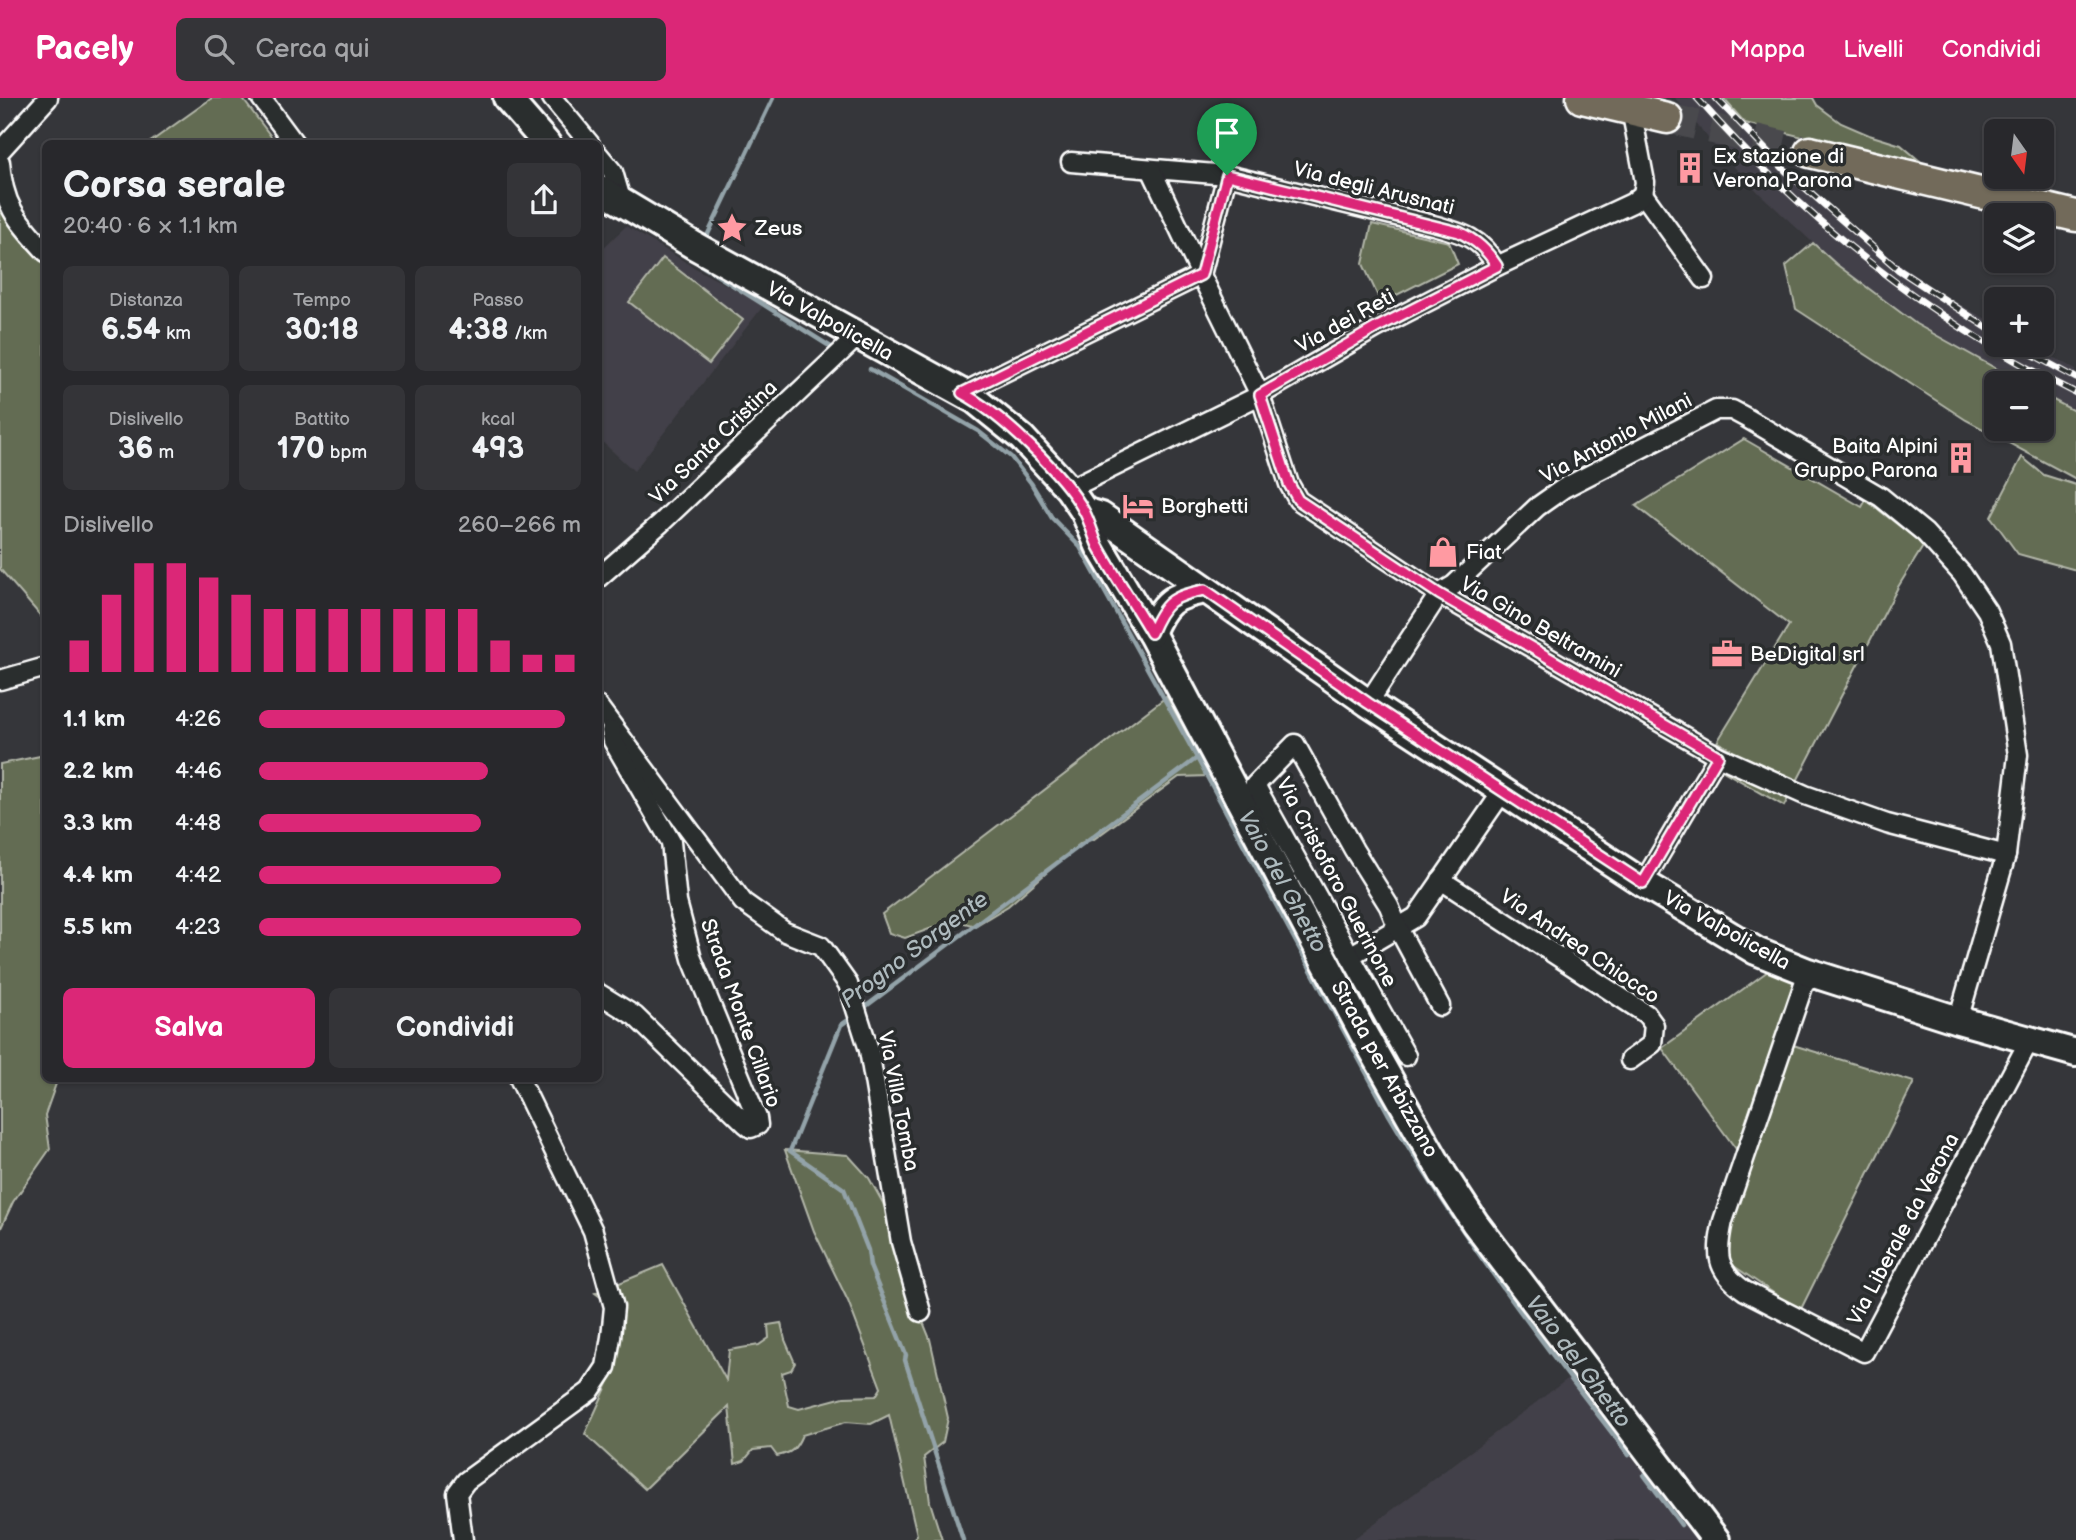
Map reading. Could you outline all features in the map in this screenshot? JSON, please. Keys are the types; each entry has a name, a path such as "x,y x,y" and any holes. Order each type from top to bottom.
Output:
{"main road":[{"path":"507,98 544,140"},
{"path":"1582,98 1667,118"},
{"path":"1810,152 2076,216"},
{"name":"Via Valpolicella","path":"602,190 975,400 1023,438 1069,489"},
{"name":"Strada per Arbizzano","path":"1069,489 1084,511 1099,546 1151,633 1362,1031 1443,1174 1475,1223 1716,1540"},
{"name":"Via Valpolicella","path":"1084,511 1101,516 1368,703 1643,883 1756,951 1808,972 1958,1020 2076,1053"},
{"path":"1151,633 1168,602 1183,594 1205,590"}],"street":[{"path":"0,151 48,98"},
{"path":"261,98 292,140"},
{"path":"552,98 587,140"},
{"path":"1631,110 1645,181 1643,194 1704,279"},
{"path":"602,159 613,172 622,203"},
{"path":"0,162 2,188 10,209 42,247"},
{"name":"Via degli Arusnati","path":"1071,162 1227,175 1459,232 1476,240 1497,266"},
{"path":"1152,169 1260,395"},
{"path":"962,393 1201,275 1227,175"},
{"name":"Via dei Reti","path":"1069,489 1260,395 1376,328 1497,266 1632,203 1643,194"},
{"name":"Via Santa Cristina","path":"602,575 661,523 858,336"},
{"name":"Via Gino Beltramini","path":"1260,395 1289,484 1298,500 1439,594 1718,756 1805,795 1886,824 2006,855"},
{"name":"Via Antonio Milani","path":"1368,703 1439,594 1454,585 1537,507 1564,488 1698,418 1716,410 1732,410 1881,497 1925,533 1962,574 1987,611 2001,643 2018,755 2006,855 1958,1020"},
{"path":"0,680 42,668"},
{"name":"Via Villa Tomba","path":"602,711 743,902 785,932 821,946 848,984 869,1050 901,1242 921,1312"},
{"name":"Strada Monte Cillario","path":"602,995 635,1016 746,1124 751,1128 758,1125 692,959 677,902 671,842 613,741 611,721"},
{"name":"Via Cristoforo Guerinone","path":"1406,1056 1255,785 1296,744 1354,850 1389,906 1440,1006"},
{"path":"1643,883 1718,756"},
{"path":"1350,956 1416,917 1503,791"},
{"name":"Via Andrea Chiocco","path":"1441,880 1646,1014 1654,1025 1652,1044 1630,1060"},
{"name":"Via Liberale da Verona","path":"1808,972 1723,1221 1718,1245 1720,1265 1731,1281 1745,1291 1864,1352 2029,1041"},
{"path":"463,1540 457,1493 477,1473 590,1391 606,1367 611,1337 614,1307 593,1231 521,1082"}],"shaded area":[{"path":"1675,98 1723,98 1787,167 1861,235 1937,292 1984,318 1984,357 2054,357 2076,369 2076,412 2054,400 2054,371 2001,371 1917,324 1836,264 1760,194 1718,150"},
{"path":"626,226 702,272 764,305 634,471 602,442 602,249"},
{"path":"1570,1377 1697,1540 1352,1540"}],"green space":[{"path":"212,98 242,98 274,140 153,140"},
{"path":"1723,98 1813,98 1817,105 1841,123 1901,145 1927,167 1745,123"},
{"path":"0,179 42,247 42,618 0,569"},
{"path":"1372,224 1449,242 1458,264 1381,303 1363,264"},
{"path":"1813,243 1836,264 1916,324 2000,371 1984,371 1984,430 1796,309 1786,266"},
{"path":"663,258 743,320 709,364 629,302"},
{"path":"2054,400 2076,412 2076,479 2005,441 2054,441"},
{"path":"1744,439 1862,507 1866,500 1924,545 1898,587 1784,806 1720,769 1730,749 1717,742 1789,625 1636,506"},
{"path":"2022,457 2044,475 2076,485 2076,570 2018,554 1991,517"},
{"path":"1166,697 1208,776 1179,777 1094,839 1081,843 1008,906 975,926 954,920 905,938 889,933 882,914"},
{"path":"42,756 42,1082 57,1082 45,1115 50,1149 13,1202 0,1230 0,764"},
{"path":"1768,971 1807,985 1793,1045 1914,1082 1800,1311 1725,1260 1736,1149 1662,1048"},
{"path":"785,1150 848,1155 869,1178 894,1230 906,1280 930,1339 948,1418 943,1442 924,1457 930,1502 942,1540 912,1540 917,1535 889,1415 871,1424 846,1422 802,1435 793,1450 782,1455 777,1456 771,1448 753,1450 744,1461 735,1464 729,1407 645,1489 585,1434 611,1377 599,1362 610,1304 595,1293 663,1265 726,1380 729,1350 759,1345 769,1338 768,1325 781,1323 795,1363 791,1370 782,1373 789,1406 799,1409 844,1397 876,1396 881,1388 848,1301 814,1231"}],"waterway":[{"name":"Vaio del Ghetto","path":"708,234 773,98"},
{"name":"Vaio del Ghetto","path":"699,264 831,347"},
{"name":"Vaio del Ghetto","path":"870,369 978,431 1011,457 1052,518 1080,547 1388,1113 1473,1246 1629,1455"},
{"name":"Progno Sorgente","path":"861,1010 1197,758"},
{"name":"Progno Sorgente","path":"854,1016 841,1025 790,1151 844,1189 868,1250 870,1266 906,1355 905,1360 963,1540"},
{"name":"Vaio del Ghetto","path":"1644,1475 1681,1525"}],"tunnel":[{"path":"1667,118 1810,152"}],"railway":[{"path":"1697,98 1781,185 1872,264 1971,334 2076,393"},
{"path":"1716,98 1786,171 1899,270 1984,326"},
{"path":"2037,357 2076,378"}],"place":[{"name":"Ex stazione di Verona Parona","path":"1690,168"},
{"name":"Zeus","path":"732,228"},
{"name":"Baita Alpini Gruppo Parona","path":"1961,458"},
{"name":"Borghetti","path":"1138,506"},
{"name":"Fiat","path":"1443,552"},
{"name":"BeDigital srl","path":"1727,654"}],"route":[{"path":"1227,175 1459,232 1476,240 1490,254 1497,266 1376,328 1260,395 1289,484 1298,500 1439,594 1718,756 1643,883 1368,703 1205,590 1183,594 1168,602 1151,633 1099,546 1084,511 1069,489 1023,438 962,393 1201,275 1227,175"}]}
